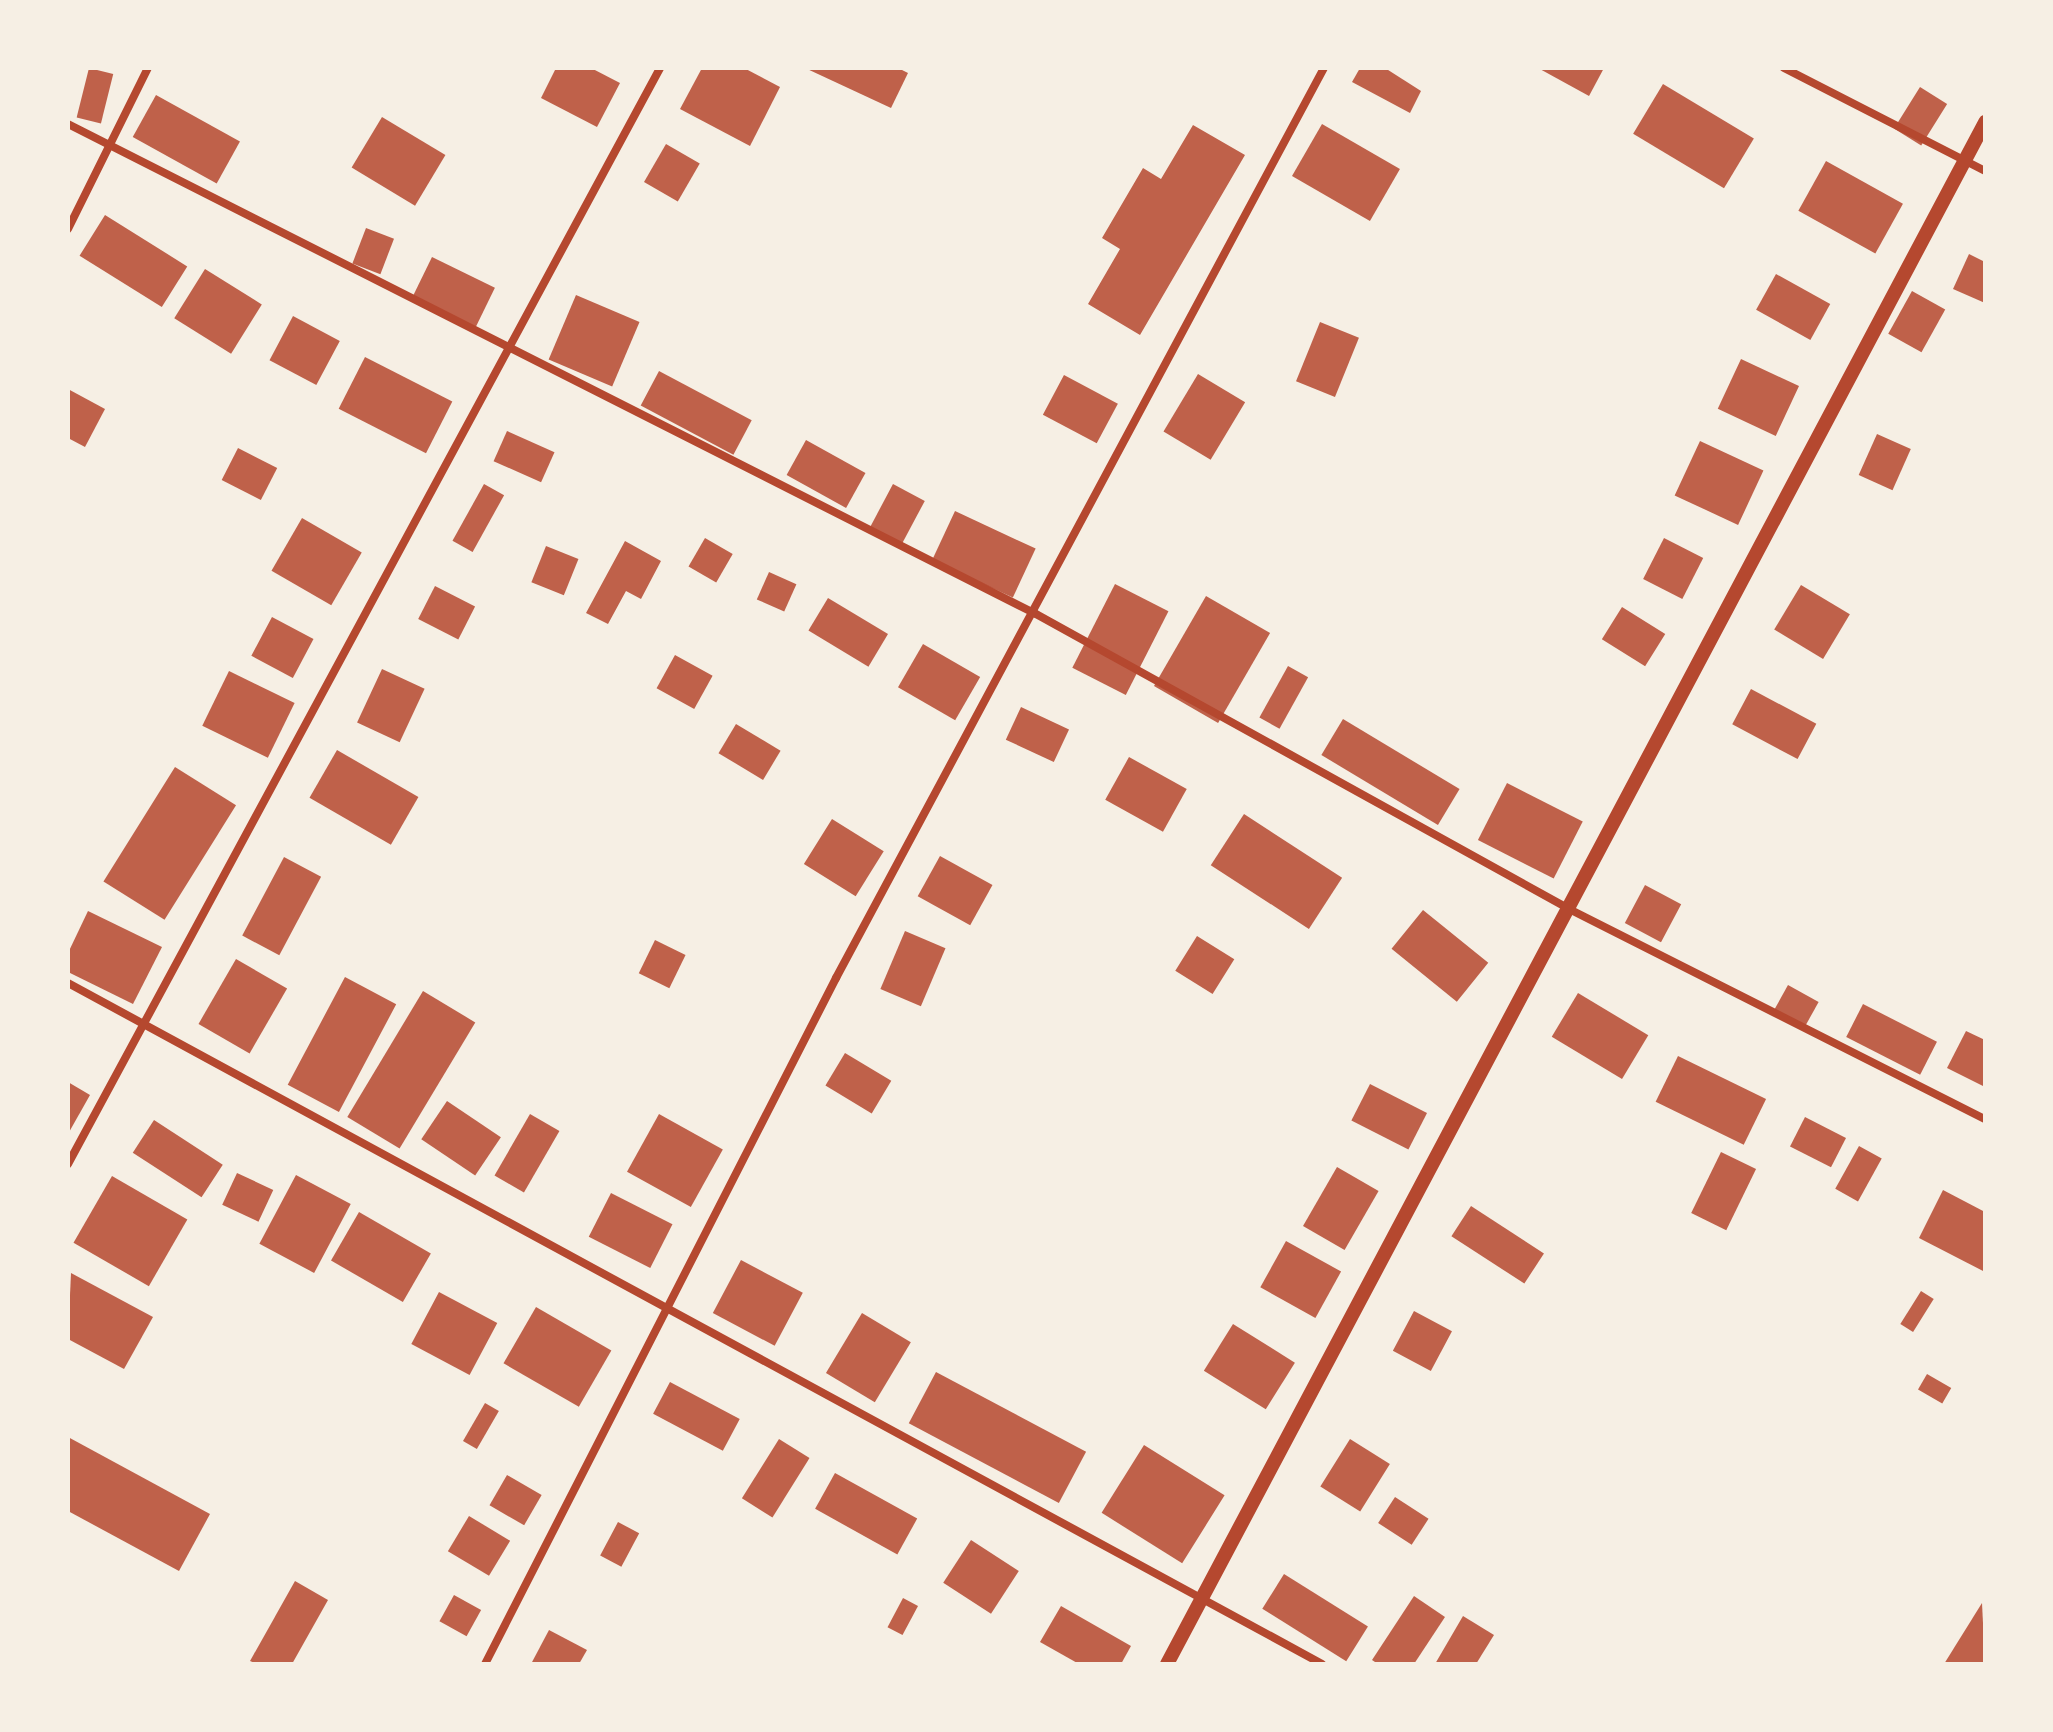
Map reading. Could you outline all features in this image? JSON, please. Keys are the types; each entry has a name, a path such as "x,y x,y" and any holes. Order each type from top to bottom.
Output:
{"street":[{"path":"68,229 148,68"},
{"path":"68,1164 143,1021 511,353 660,68"},
{"path":"485,1664 836,978 1036,614 1324,68"},
{"path":"1784,68 1985,171"},
{"path":"1167,1664 1571,910 1985,122"},
{"path":"68,124 511,353 1036,614 1571,910 1985,1119"},
{"path":"68,983 1322,1664"}],"building":[{"path":"89,68 113,74 101,124 77,117"},
{"path":"556,68 591,68 620,83 597,127 541,98"},
{"path":"702,68 744,68 780,87 750,146 680,109"},
{"path":"805,68 898,68 908,73 891,108"},
{"path":"1360,68 1385,68 1421,91 1410,113 1352,82"},
{"path":"1538,68 1604,68 1589,96"},
{"path":"1663,84 1754,139 1724,188 1633,134"},
{"path":"1920,87 1947,104 1921,146 1894,129"},
{"path":"156,95 240,142 217,184 133,137"},
{"path":"382,117 445,155 415,206 352,168"},
{"path":"1322,124 1400,169 1370,221 1292,176"},
{"path":"1193,125 1245,155 1140,335 1088,304 1120,249 1102,238 1143,168 1161,179"},
{"path":"666,144 700,164 678,202 644,182"},
{"path":"1826,161 1903,204 1875,254 1798,211"},
{"path":"105,215 187,266 162,307 80,256"},
{"path":"366,228 394,239 380,274 352,263"},
{"path":"1969,254 1985,262 1985,303 1953,289"},
{"path":"432,257 495,288 474,330 411,299"},
{"path":"205,269 262,305 231,354 174,318"},
{"path":"1776,274 1830,304 1810,340 1756,310"},
{"path":"1912,291 1945,309 1921,352 1888,334"},
{"path":"576,295 640,322 612,386 549,359"},
{"path":"293,316 340,341 316,385 270,360"},
{"path":"1320,322 1359,338 1335,397 1296,381"},
{"path":"365,357 452,401 426,453 339,409"},
{"path":"1741,359 1799,386 1776,436 1718,409"},
{"path":"659,371 752,420 733,455 641,405"},
{"path":"1198,374 1245,402 1211,460 1163,431"},
{"path":"1064,375 1118,404 1097,443 1043,415"},
{"path":"68,389 105,409 85,447 68,438"},
{"path":"507,431 555,452 541,482 494,461"},
{"path":"1877,434 1911,449 1892,490 1859,475"},
{"path":"806,440 865,473 846,508 787,475"},
{"path":"1700,441 1763,471 1738,525 1675,495"},
{"path":"238,448 277,468 261,500 222,480"},
{"path":"484,484 504,495 473,552 452,541"},
{"path":"893,484 925,501 901,545 870,528"},
{"path":"955,511 1036,549 1013,598 932,560"},
{"path":"302,518 362,552 331,605 272,571"},
{"path":"705,538 733,554 716,583 688,567"},
{"path":"1664,538 1703,558 1682,599 1643,579"},
{"path":"625,541 661,561 641,599 626,591 608,624 586,613"},
{"path":"546,546 578,559 564,595 531,582"},
{"path":"769,572 796,584 784,612 757,599"},
{"path":"1115,584 1168,611 1126,695 1072,668"},
{"path":"1801,585 1850,614 1823,659 1774,630"},
{"path":"435,586 475,606 458,639 418,619"},
{"path":"1206,596 1270,633 1218,723 1154,686"},
{"path":"828,598 888,634 868,667 808,631"},
{"path":"1622,607 1665,634 1645,666 1602,639"},
{"path":"272,617 313,639 293,678 251,656"},
{"path":"923,644 980,677 955,720 898,687"},
{"path":"675,655 713,676 694,709 657,688"},
{"path":"1288,666 1308,677 1280,729 1259,718"},
{"path":"382,669 425,689 400,742 357,722"},
{"path":"229,671 295,703 268,758 202,726"},
{"path":"1751,689 1816,724 1798,759 1732,724"},
{"path":"1021,707 1069,729 1054,762 1006,740"},
{"path":"1343,719 1460,789 1438,825 1321,755"},
{"path":"736,724 781,751 763,780 718,753"},
{"path":"337,750 418,797 391,845 310,798"},
{"path":"1129,757 1187,789 1163,832 1105,800"},
{"path":"175,767 236,805 165,920 103,881"},
{"path":"1507,783 1583,822 1554,879 1478,840"},
{"path":"1244,814 1342,878 1309,929 1211,865"},
{"path":"832,819 884,851 856,896 804,864"},
{"path":"940,856 992,885 970,925 918,896"},
{"path":"284,857 321,877 279,955 242,936"},
{"path":"1645,885 1681,904 1661,942 1625,923"},
{"path":"1423,910 1488,963 1457,1002 1392,949"},
{"path":"88,911 162,947 133,1004 68,972 68,953"},
{"path":"905,931 946,948 921,1006 880,989"},
{"path":"1197,936 1234,959 1213,994 1175,971"},
{"path":"655,940 686,955 669,988 639,973"},
{"path":"236,959 287,988 250,1053 199,1024"},
{"path":"345,977 396,1004 339,1112 288,1085"},
{"path":"1788,985 1819,1002 1804,1029 1773,1012"},
{"path":"423,991 475,1022 400,1148 347,1117"},
{"path":"1578,993 1648,1035 1622,1079 1552,1037"},
{"path":"1863,1004 1937,1042 1920,1075 1846,1037"},
{"path":"1966,1031 1985,1040 1985,1087 1947,1068"},
{"path":"845,1053 891,1081 872,1113 825,1086"},
{"path":"1678,1056 1766,1099 1744,1145 1656,1102"},
{"path":"68,1082 90,1095 68,1134"},
{"path":"1370,1084 1427,1113 1408,1150 1351,1121"},
{"path":"447,1101 501,1137 475,1175 421,1139"},
{"path":"530,1114 559,1131 524,1192 494,1175"},
{"path":"659,1114 723,1149 691,1207 627,1172"},
{"path":"1805,1117 1846,1138 1831,1167 1790,1146"},
{"path":"154,1120 223,1165 202,1197 133,1153"},
{"path":"1859,1146 1882,1159 1858,1201 1835,1189"},
{"path":"1721,1152 1756,1169 1726,1230 1691,1213"},
{"path":"1337,1167 1379,1191 1345,1250 1303,1226"},
{"path":"237,1173 273,1190 258,1222 222,1205"},
{"path":"296,1175 351,1204 314,1273 259,1244"},
{"path":"112,1176 187,1220 149,1286 74,1243"},
{"path":"1943,1190 1985,1212 1985,1272 1919,1238"},
{"path":"611,1193 672,1224 650,1268 589,1237"},
{"path":"1471,1206 1544,1253 1524,1284 1451,1236"},
{"path":"359,1212 431,1254 403,1302 331,1260"},
{"path":"1286,1241 1341,1272 1315,1318 1260,1287"},
{"path":"741,1260 803,1293 775,1346 713,1313"},
{"path":"71,1273 153,1317 124,1369 68,1339"},
{"path":"1921,1291 1934,1299 1913,1332 1900,1324"},
{"path":"439,1292 497,1323 470,1375 411,1344"},
{"path":"536,1307 611,1350 579,1407 504,1363"},
{"path":"1414,1311 1452,1331 1431,1371 1393,1351"},
{"path":"862,1313 911,1342 875,1402 826,1373"},
{"path":"1233,1324 1295,1363 1266,1409 1204,1371"},
{"path":"936,1372 1086,1452 1059,1503 909,1423"},
{"path":"1927,1374 1951,1388 1942,1404 1918,1390"},
{"path":"670,1382 740,1419 723,1451 653,1414"},
{"path":"485,1403 499,1411 477,1449 463,1441"},
{"path":"68,1437 210,1514 179,1571 68,1511"},
{"path":"779,1439 810,1458 772,1517 742,1498"},
{"path":"1350,1439 1390,1464 1360,1511 1320,1486"},
{"path":"1144,1445 1225,1495 1182,1563 1102,1513"},
{"path":"835,1473 917,1519 897,1554 815,1509"},
{"path":"507,1475 542,1495 524,1525 490,1505"},
{"path":"1395,1497 1429,1519 1412,1545 1378,1523"},
{"path":"469,1516 510,1541 489,1576 448,1551"},
{"path":"618,1522 639,1533 621,1567 600,1556"},
{"path":"971,1540 1019,1571 991,1614 943,1583"},
{"path":"1284,1574 1368,1626 1346,1661 1262,1609"},
{"path":"295,1581 328,1600 292,1664 257,1664 250,1661"},
{"path":"454,1595 481,1610 467,1636 439,1621"},
{"path":"1414,1596 1445,1617 1414,1664 1378,1664 1372,1660"},
{"path":"903,1598 918,1606 903,1635 888,1627"},
{"path":"1982,1603 1985,1664 1944,1664"},
{"path":"1061,1606 1131,1646 1121,1664 1079,1664 1040,1642"},
{"path":"1463,1616 1494,1635 1476,1664 1435,1664"},
{"path":"549,1630 587,1650 579,1664 531,1664"}]}
